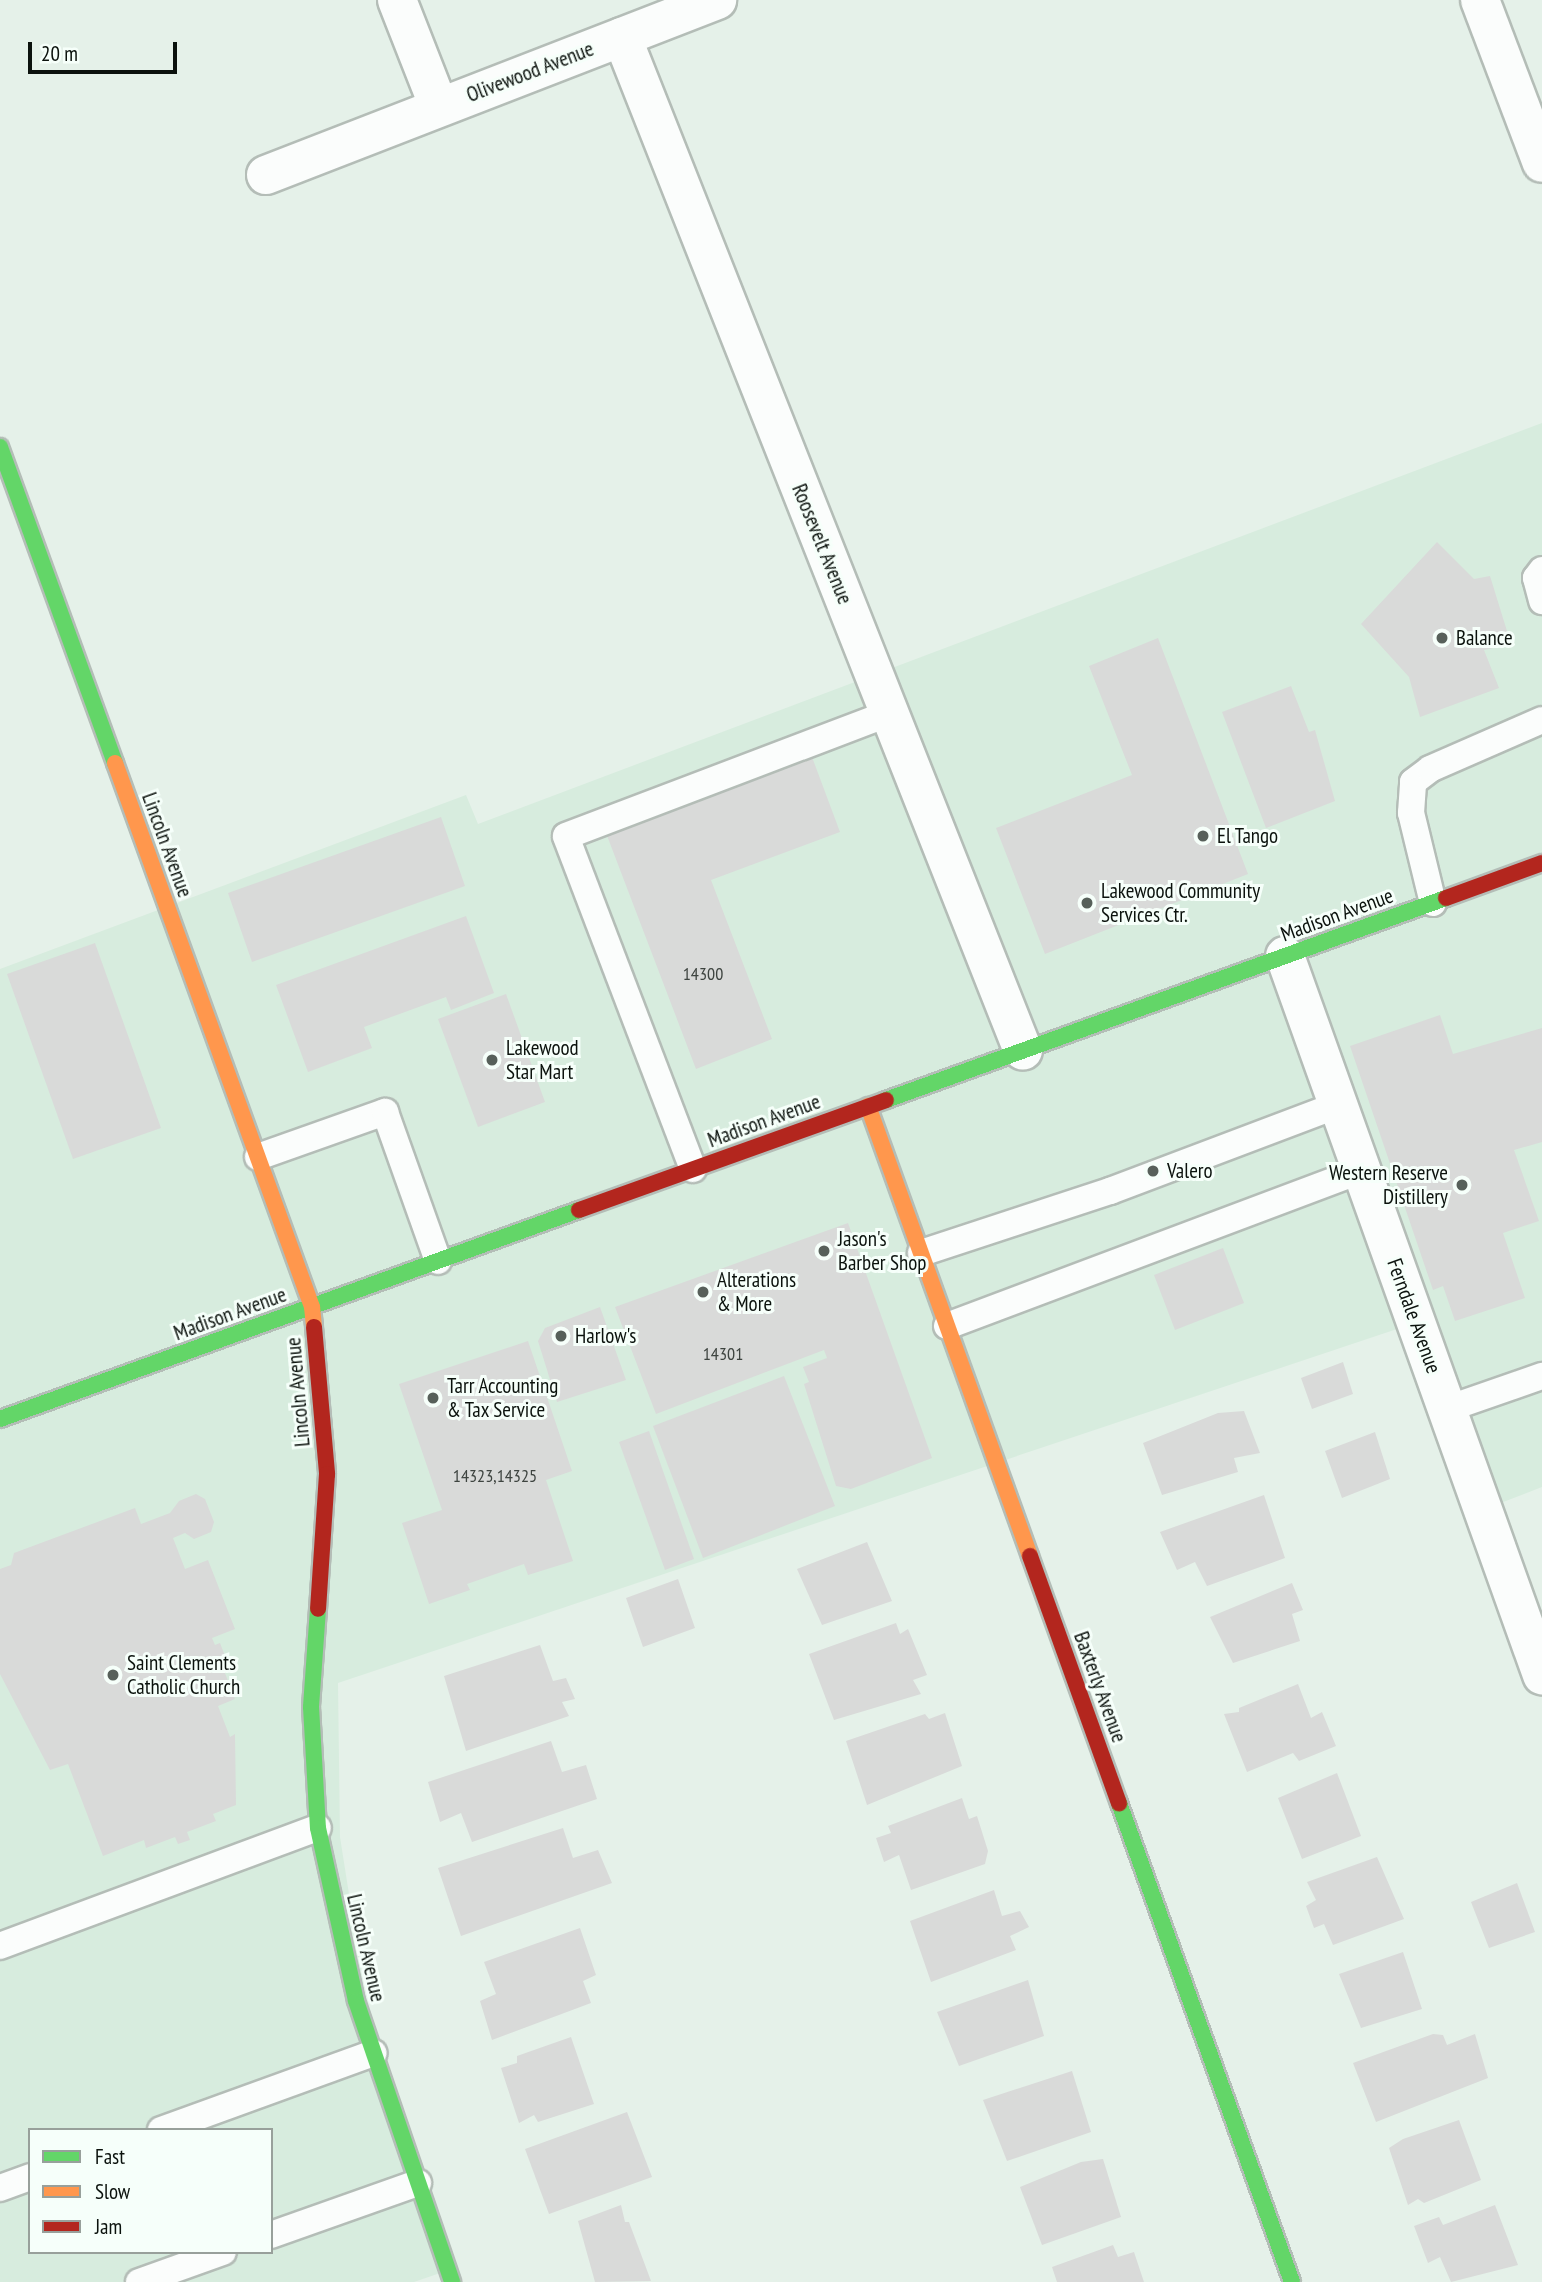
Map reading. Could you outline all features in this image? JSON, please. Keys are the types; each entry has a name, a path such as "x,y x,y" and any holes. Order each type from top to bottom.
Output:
{"street":[{"name":"Olivewood Avenue","path":"397,0 439,107"},
{"name":"Olivewood Avenue","path":"266,175 717,0"},
{"path":"1480,0 1542,163"},
{"name":"Roosevelt Avenue","path":"622,37 1023,1051"},
{"name":"Lincoln Avenue","path":"0,447 312,1307 327,1474 311,1707 318,1828 356,2001 453,2282"},
{"name":"Madison Avenue","path":"0,1419 1542,863"},
{"name":"Ferndale Avenue","path":"1285,956 1542,1675"},
{"name":"Baxterly Avenue","path":"868,1106 1292,2282"}],"lane":[{"path":"1542,570 1536,578 1542,601"},
{"path":"693,1169 566,835 889,713"},
{"path":"1433,903 1411,813 1413,782 1430,769 1542,720"},
{"path":"921,1253 1110,1191 1338,1105"},
{"path":"258,1157 385,1112 438,1261"},
{"path":"947,1326 1362,1170"},
{"path":"1447,1409 1542,1376"},
{"path":"0,1946 318,1828"},
{"path":"167,2128 374,2053"},
{"path":"0,2188 28,2178"},
{"path":"273,2234 418,2182"},
{"path":"139,2282 217,2254"}],"shaded area":[{"path":"1542,423 1542,1487 1467,1516 1400,1328 338,1683 340,1837 374,2053 449,2270 414,2282 0,2282 0,969 466,795 478,824"}],"building":[{"path":"1437,542 1474,579 1490,576 1511,644 1484,650 1499,688 1420,717 1409,677 1361,624"},
{"path":"1158,638 1248,874 1045,954 996,828 1132,775 1089,666"},
{"path":"1291,686 1309,732 1315,730 1335,801 1266,828 1222,712"},
{"path":"812,757 840,832 711,880 772,1039 696,1069 606,833"},
{"path":"441,817 465,886 252,962 228,893"},
{"path":"466,916 494,993 451,1010 446,997 364,1027 372,1048 308,1072 276,985"},
{"path":"95,943 161,1128 73,1159 7,974"},
{"name":"Lakewood Star Mart","path":"506,994 545,1102 478,1127 438,1019"},
{"name":"Western Reserve Distillery","path":"1440,1015 1453,1054 1542,1028 1542,1142 1514,1150 1539,1221 1503,1233 1525,1298 1455,1321 1443,1286 1433,1290 1350,1046"},
{"path":"848,1223 932,1458 851,1489 836,1486 804,1384 809,1382 803,1367 827,1358 824,1350 656,1414 615,1307"},
{"path":"1223,1248 1244,1303 1175,1330 1154,1275"},
{"path":"600,1307 626,1380 557,1402 538,1341 545,1328"},
{"path":"528,1341 572,1471 546,1480 573,1561 528,1575 524,1564 467,1584 470,1590 429,1604 402,1523 442,1510 399,1384"},
{"path":"1343,1362 1353,1394 1312,1409 1301,1378"},
{"path":"784,1376 835,1506 703,1558 653,1426"},
{"path":"1244,1411 1260,1453 1234,1458 1238,1472 1162,1495 1143,1443 1218,1413"},
{"path":"649,1431 694,1559 665,1570 619,1442"},
{"path":"1375,1432 1390,1479 1342,1498 1325,1451"},
{"name":"Saint Clements Catholic Church","path":"196,1494 205,1499 214,1522 211,1532 194,1539 185,1533 173,1538 185,1569 208,1560 235,1629 212,1638 215,1645 220,1643 229,1666 223,1668 235,1699 218,1706 230,1737 235,1734 236,1805 213,1814 216,1821 187,1832 190,1840 178,1844 175,1837 146,1848 144,1840 103,1856 68,1764 50,1770 0,1674 0,1569 11,1565 14,1553 135,1508 141,1524 170,1513 179,1501"},
{"path":"1264,1495 1285,1558 1207,1586 1195,1562 1177,1570 1160,1532"},
{"path":"867,1542 892,1601 822,1625 797,1569"},
{"path":"678,1579 695,1628 643,1647 626,1598"},
{"path":"1292,1583 1303,1610 1292,1614 1300,1641 1233,1663 1210,1617"},
{"path":"896,1623 900,1634 908,1629 927,1675 913,1680 921,1694 834,1720 809,1654"},
{"path":"540,1645 553,1681 566,1678 575,1699 562,1702 569,1716 466,1751 444,1676"},
{"path":"1298,1684 1311,1718 1322,1712 1336,1746 1299,1761 1293,1753 1247,1772 1224,1714 1239,1712 1239,1708"},
{"path":"945,1713 962,1766 867,1805 846,1741 925,1714 929,1719"},
{"path":"551,1741 562,1772 586,1765 597,1799 472,1842 461,1813 440,1822 428,1782"},
{"path":"1337,1773 1361,1836 1302,1859 1278,1798"},
{"path":"962,1798 969,1819 977,1816 988,1851 985,1864 911,1890 899,1855 884,1862 876,1838 891,1833 888,1826"},
{"path":"563,1828 573,1858 598,1850 612,1883 461,1936 438,1868"},
{"path":"1377,1857 1404,1919 1333,1945 1324,1924 1314,1928 1306,1906 1316,1900 1307,1882"},
{"path":"1517,1883 1535,1932 1489,1948 1471,1902"},
{"path":"994,1890 1002,1916 1020,1911 1029,1927 1010,1936 1016,1950 931,1982 910,1921"},
{"path":"580,1928 596,1975 583,1981 591,2003 492,2040 480,2001 496,1994 484,1962"},
{"path":"1403,1952 1422,2009 1361,2028 1339,1974"},
{"path":"1028,1980 1044,2036 959,2066 937,2012"},
{"path":"1433,2034 1443,2035 1447,2045 1475,2034 1488,2078 1376,2122 1353,2063"},
{"path":"571,2037 594,2104 538,2122 534,2115 519,2123 501,2068 517,2063 517,2056"},
{"path":"1072,2071 1091,2132 1007,2161 983,2100"},
{"path":"627,2112 652,2177 549,2214 525,2149"},
{"path":"1459,2120 1481,2180 1424,2203 1418,2199 1408,2205 1389,2148 1403,2139"},
{"path":"1103,2159 1121,2217 1042,2245 1020,2187 1081,2162"},
{"path":"621,2205 625,2222 629,2222 651,2281 595,2282 578,2221"},
{"path":"1495,2205 1518,2265 1451,2282 1440,2257 1428,2263 1414,2226 1439,2217 1443,2225"},
{"path":"1113,2245 1118,2257 1134,2252 1144,2282 1057,2282 1052,2267"}],"traffic: fast":[{"path":"0,447 115,763"},
{"path":"886,1100 1446,898"},
{"path":"0,1419 579,1210"},
{"path":"318,1609 311,1707 318,1828 356,2001 452,2282"},
{"path":"1119,1803 1292,2282"}],"traffic: slow":[{"path":"115,763 312,1307 314,1327"},
{"path":"868,1106 1030,1556"}],"traffic: jam":[{"path":"1446,898 1542,863"},
{"path":"579,1210 886,1100"},
{"path":"314,1327 327,1474 318,1609"},
{"path":"1030,1556 1119,1803"}],"place":[{"name":"Balance","path":"1442,638"},
{"name":"El Tango","path":"1203,836"},
{"name":"Lakewood Community Services Ctr.","path":"1087,903"},
{"name":"Lakewood Star Mart","path":"492,1060"},
{"name":"Valero","path":"1153,1171"},
{"name":"Western Reserve Distillery","path":"1462,1185"},
{"name":"Jason's Barber Shop","path":"824,1251"},
{"name":"Alterations & More","path":"703,1292"},
{"name":"Harlow's","path":"561,1336"},
{"name":"Tarr Accounting & Tax Service","path":"433,1398"},
{"name":"Saint Clements Catholic Church","path":"113,1675"}]}
